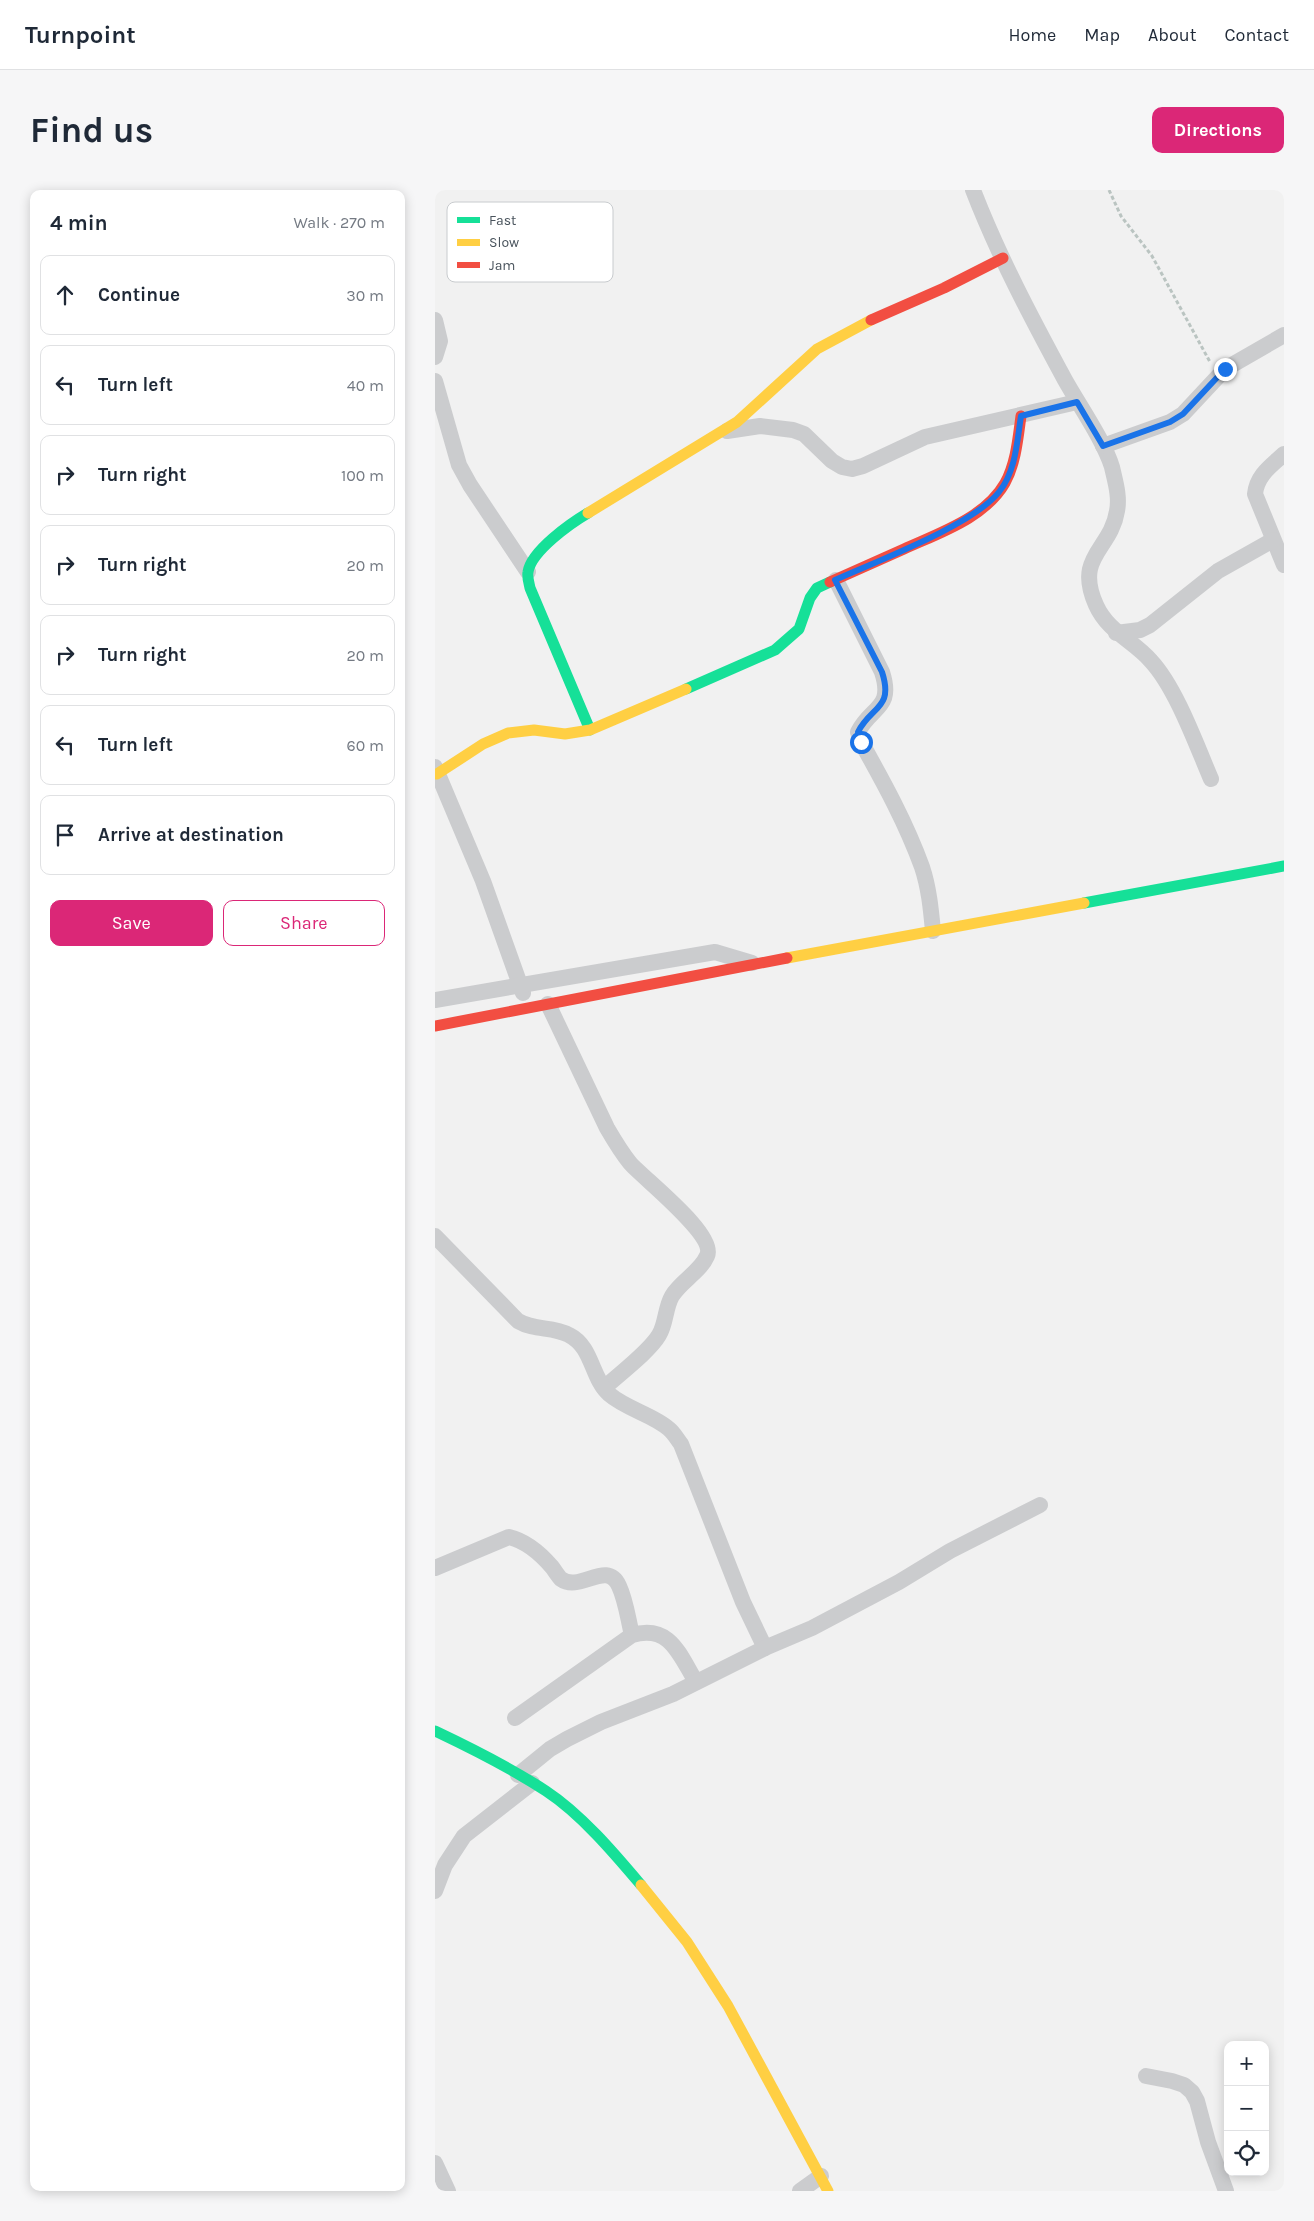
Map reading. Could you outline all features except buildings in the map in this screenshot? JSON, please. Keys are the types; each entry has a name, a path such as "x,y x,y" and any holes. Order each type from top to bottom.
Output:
{"street":[{"path":"973,190 1003,258 1077,402 1103,446 1111,465 1118,498 1117,512 1111,528 1091,561 1089,574 1096,605 1116,633 1151,661 1163,677 1211,779"},
{"path":"528,572 533,561 556,536 737,422 817,349 861,324 944,288 1003,258"},
{"path":"435,320 439,341 435,357"},
{"path":"1103,446 1170,422 1193,405 1217,376 1232,365 1284,335"},
{"path":"435,381 459,465 470,485 528,572 530,588 591,730"},
{"path":"718,434 743,427 760,426 793,430 804,434 832,461 842,467 851,469 863,466 925,437 1077,402"},
{"path":"527,1008 521,985 483,881 440,792 436,770 501,736 533,730 557,734 573,734 591,730 775,650 797,631 802,624 809,598 817,588 927,538 989,503 1000,492 1009,473 1015,455 1021,416"},
{"path":"1284,454 1262,475 1256,484 1255,494 1284,564"},
{"path":"1116,633 1140,630 1150,625 1218,571 1273,540"},
{"path":"835,580 882,672 886,684 885,698 876,713 862,724 858,732 861,742 896,804 922,867 930,903 933,931"},
{"path":"435,1036 551,1008 653,994 688,977 1284,866"},
{"path":"435,1000 715,952 755,964"},
{"path":"435,1026 500,1015 527,1008 551,1008"},
{"path":"551,1008 607,1128 619,1148 646,1179 673,1203 702,1234 708,1244 708,1255 702,1264 673,1296 660,1334 652,1345 604,1388"},
{"path":"435,1236 518,1321 529,1328 556,1329 571,1335 589,1356 604,1388 609,1394 628,1407 661,1423 670,1430 681,1444 743,1602 765,1648"},
{"path":"518,1774 550,1749 567,1739 601,1722 673,1694 765,1648 812,1628 899,1582 950,1551 1040,1505"},
{"path":"435,1568 509,1537 519,1539 539,1555 561,1579 571,1583 606,1574 613,1576 619,1585 632,1634"},
{"path":"515,1718 632,1634 654,1632 663,1635 673,1645 697,1682"},
{"path":"435,1731 518,1774 568,1809 596,1834 687,1942 728,2006 824,2184 800,2191"},
{"path":"435,1891 445,1865 464,1836 532,1783"},
{"path":"1146,2076 1184,2085 1192,2092 1197,2101 1210,2150 1225,2191"},
{"path":"435,2164 446,2190"}],"path":[{"path":"1109,190 1121,216 1152,256 1217,376"}],"traffic: fast":[{"path":"588,513 553,538 536,555 528,576 530,588 590,730"},
{"path":"686,689 775,650 799,629 810,598 817,588 830,582"},
{"path":"1084,903 1284,866"},
{"path":"435,1731 506,1767 559,1800 597,1835 641,1885"}],"traffic: slow":[{"path":"588,513 737,422 817,349 871,320"},
{"path":"437,774 483,744 508,733 534,730 565,734 590,730 686,689"},
{"path":"787,958 1084,903"},
{"path":"641,1885 687,1942 728,2006 828,2191"}],"traffic: jam":[{"path":"871,320 944,288 1003,258"},
{"path":"830,582 946,530 986,506 1005,483 1009,475 1016,450 1021,416"},
{"path":"435,1026 787,958"}],"route":[{"path":"861,742 858,732 862,724 876,713 885,698 886,684 882,672 835,580 927,538 989,503 1000,492 1007,480 1015,455 1021,416 1077,402 1103,446 1170,422 1183,414 1225,369"}]}
